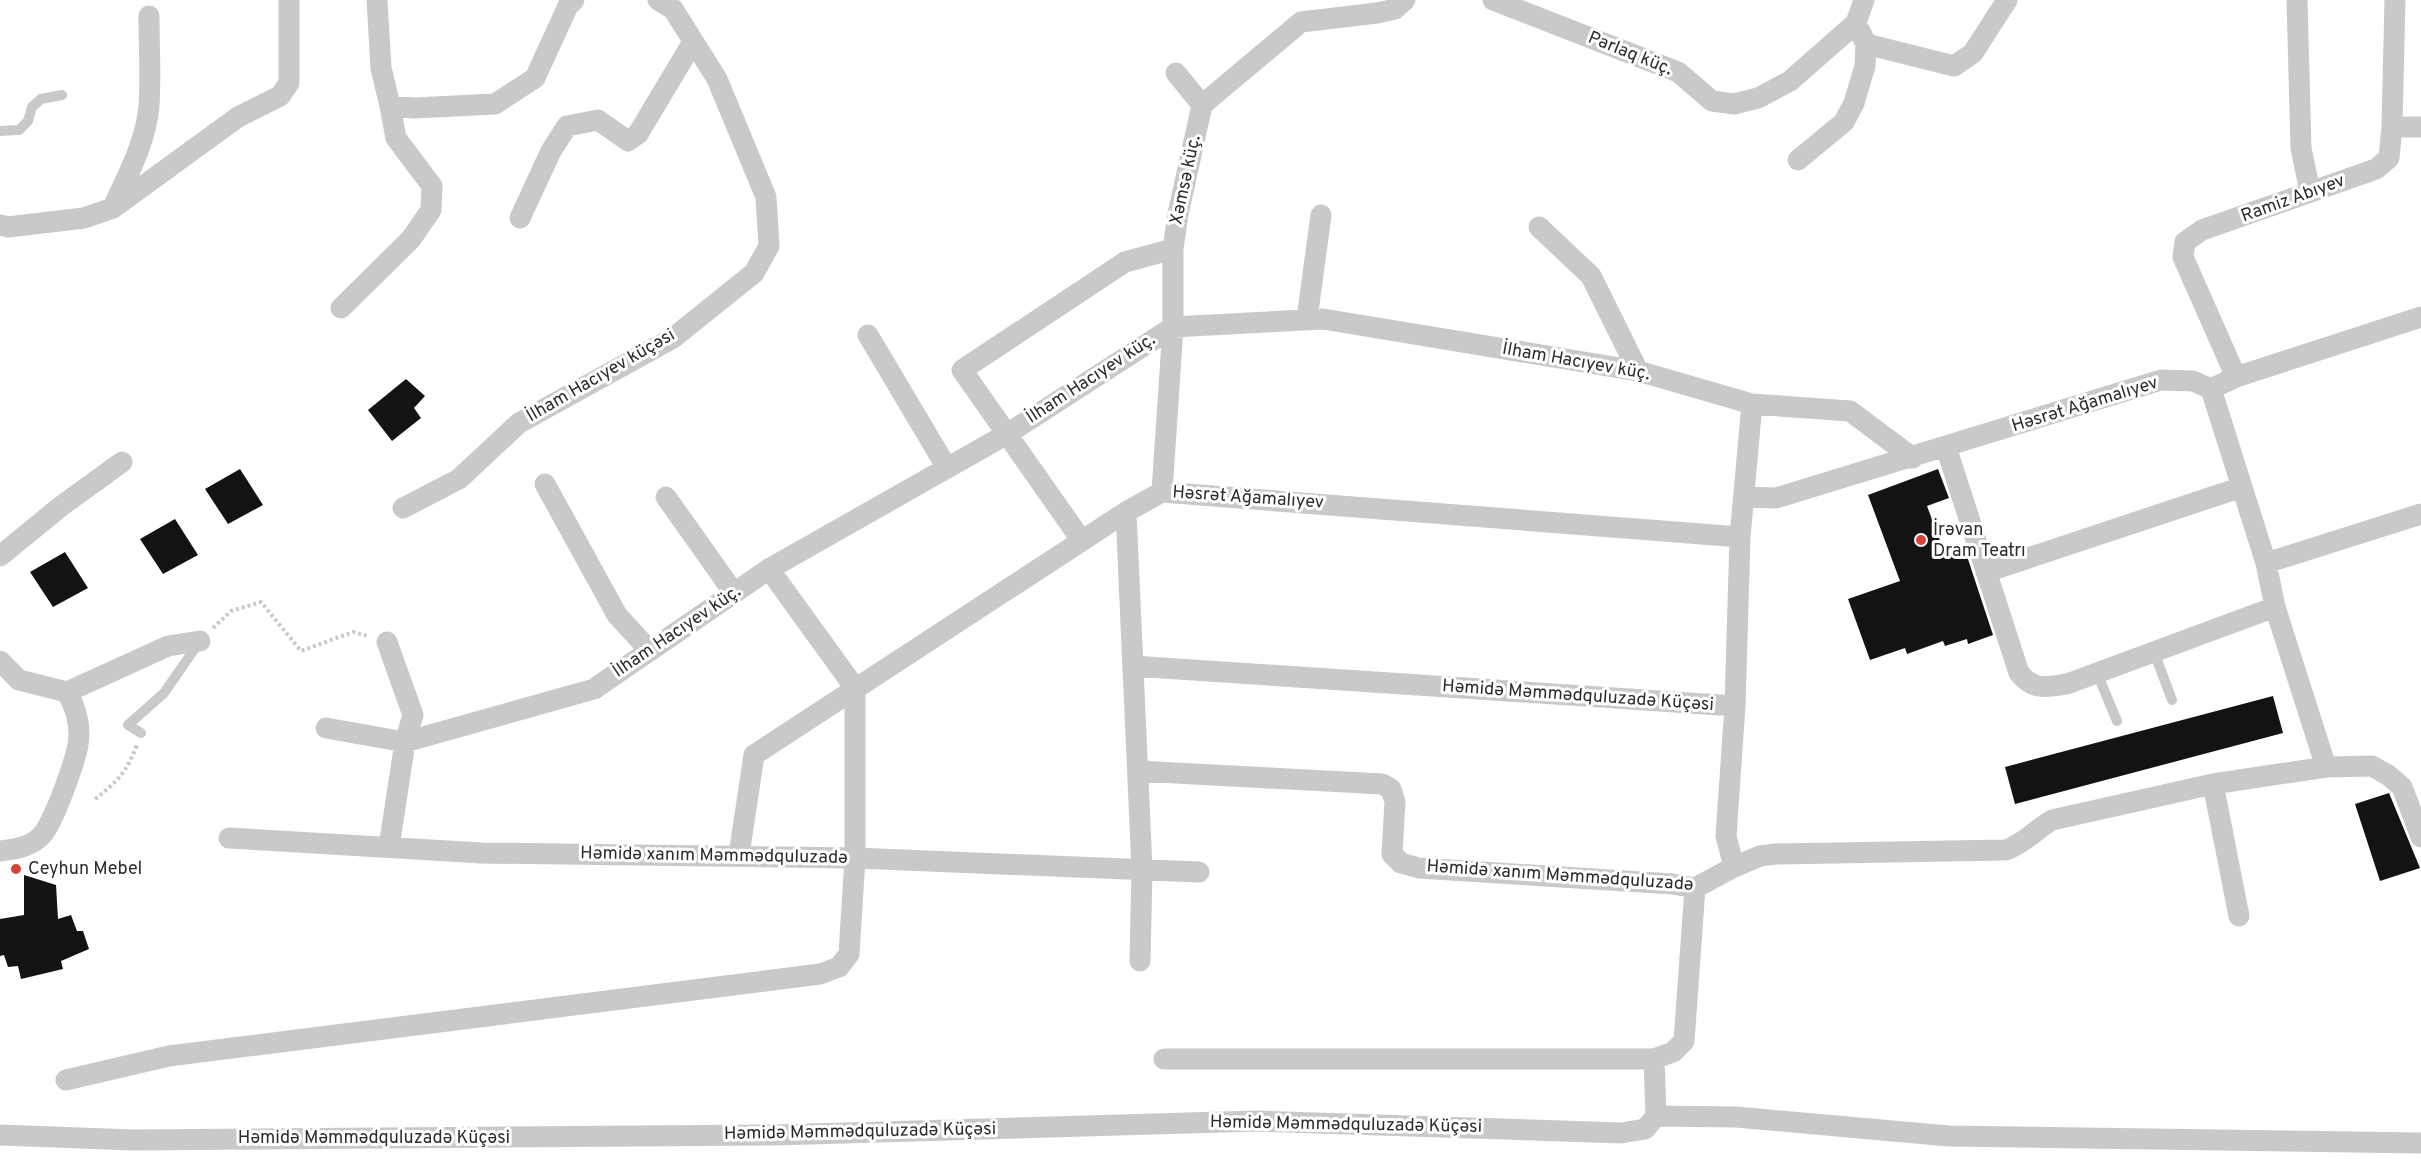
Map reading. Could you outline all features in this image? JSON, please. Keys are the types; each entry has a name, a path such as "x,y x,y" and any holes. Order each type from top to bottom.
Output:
{"street":[{"path":"0,225 8,227 84,218 113,208 238,117 280,96 289,83 289,0"},
{"path":"342,308 411,239 431,210 432,186 396,138 381,68 377,0"},
{"path":"390,106 414,108 495,104 535,78 568,6 574,0"},
{"name":"İlham Hacıyev küçəsi","path":"403,508 459,479 519,423 673,338 754,273 769,246 766,197 717,80 673,9 658,0"},
{"path":"1176,73 1203,105 1301,22 1377,13 1395,9 1405,0"},
{"name":"Parlaq küç.","path":"1493,0 1677,72 1712,101 1734,104 1758,98 1790,81 1856,23 1864,0"},
{"path":"1866,44 1954,66 1973,53 2007,0"},
{"path":"2297,0 2301,148 2310,192"},
{"name":"Ramiz Abıyev","path":"2236,377 2183,257 2185,242 2202,230 2376,169 2389,158 2392,127 2395,0"},
{"path":"113,208 143,135 149,107 149,16"},
{"path":"1798,160 1844,122 1854,103 1865,66 1866,44 1856,23"},
{"path":"520,218 551,151 567,126 598,120 628,141 638,134 693,42"},
{"name":"Xəmsə küç.","path":"1162,492 1173,327 1173,249 1178,214 1203,105"},
{"path":"2392,127 2421,127"},
{"path":"1307,319 1321,215"},
{"path":"1539,228 1591,276 1638,371"},
{"path":"1082,541 962,370 1125,262 1173,249"},
{"path":"2326,767 2275,607 2266,563 2211,389 2236,377 2421,316"},
{"name":"İlham Hacıyev küç.","path":"326,728 405,742 594,689 769,569 1007,434 1173,327 1323,319 1638,371 1752,404 1850,411 1913,458"},
{"path":"868,335 947,468"},
{"name":"Həsrət Ağamalıyev","path":"1744,496 1776,498 1913,458 2161,380 2193,381 2211,389"},
{"path":"1734,867 1726,836 1735,706 1740,537 1752,404"},
{"path":"1946,447 2019,674 2028,684 2043,688 2067,684 2275,607"},
{"path":"0,556 60,507 122,462"},
{"path":"545,484 617,615 650,651"},
{"path":"1986,572 2242,487"},
{"name":"Həsrət Ağamalıyev","path":"739,855 754,755 1126,512 1162,492 1740,537"},
{"path":"666,497 734,593"},
{"path":"1126,512 1142,869 1140,961"},
{"path":"2266,563 2421,514"},
{"path":"66,1080 169,1056 820,974 839,967 849,954 855,858 855,688 769,569"},
{"path":"0,661 19,680 67,692 168,646 200,641"},
{"path":"387,642 413,715 405,742 389,847"},
{"name":"Həmidə Məmmədquluzadə Küçəsi","path":"1133,666 1735,706"},
{"path":"0,851 28,845 43,834 58,802 78,744 76,709 67,692"},
{"name":"Həmidə xanım Məmmədquluzadə","path":"1138,771 1382,784 1391,789 1395,802 1392,854 1401,863 1419,868 1673,884 1695,888 1734,867 1760,856 1775,854 2006,850 2021,845 2037,828 2052,820 2213,784 2326,767 2372,766 2388,775 2402,787 2421,837"},
{"path":"2213,784 2239,916"},
{"name":"Həmidə xanım Məmmədquluzadə","path":"229,838 482,853 855,858 1199,872"},
{"path":"1164,1059 1654,1059 1673,1052 1684,1041 1695,888"},
{"path":"1654,1059 1656,1116 1736,1117 1949,1136 2421,1143"},
{"name":"Həmidə Məmmədquluzadə Küçəsi","path":"0,1135 133,1140 705,1135 1257,1121 1621,1133 1645,1129 1656,1116"}],"lane":[{"path":"0,131 19,130 28,122 32,107 41,99 62,95"},
{"path":"141,733 128,725 164,693 200,641"},
{"path":"2154,652 2172,700"},
{"path":"2097,673 2116,721"}],"path":[{"path":"200,641 231,611 261,602 301,651 353,632 387,642"},
{"path":"95,799 118,781 129,763 141,733"}],"building":[{"path":"406,379 425,396 414,408 421,418 392,441 368,410"},
{"path":"240,469 263,505 228,524 205,489"},
{"path":"1938,469 1949,498 1927,506 1945,554 1964,547 1993,635 1968,644 1967,639 1945,646 1943,641 1907,654 1905,648 1870,660 1848,599 1900,581 1868,495"},
{"path":"175,519 198,555 163,574 140,539"},
{"path":"65,552 88,588 53,607 30,572"},
{"path":"2273,696 2283,733 2015,804 2005,767"},
{"path":"2389,793 2420,868 2380,881 2355,804"},
{"path":"24,875 56,885 58,919 71,915 77,931 83,931 89,949 61,961 63,969 21,979 18,966 8,967 4,955 0,956 0,919 24,915"}],"place":[{"name":"İrəvan Dram Teatrı","path":"1921,540"},
{"name":"Ceyhun Mebel","path":"16,869"}]}
